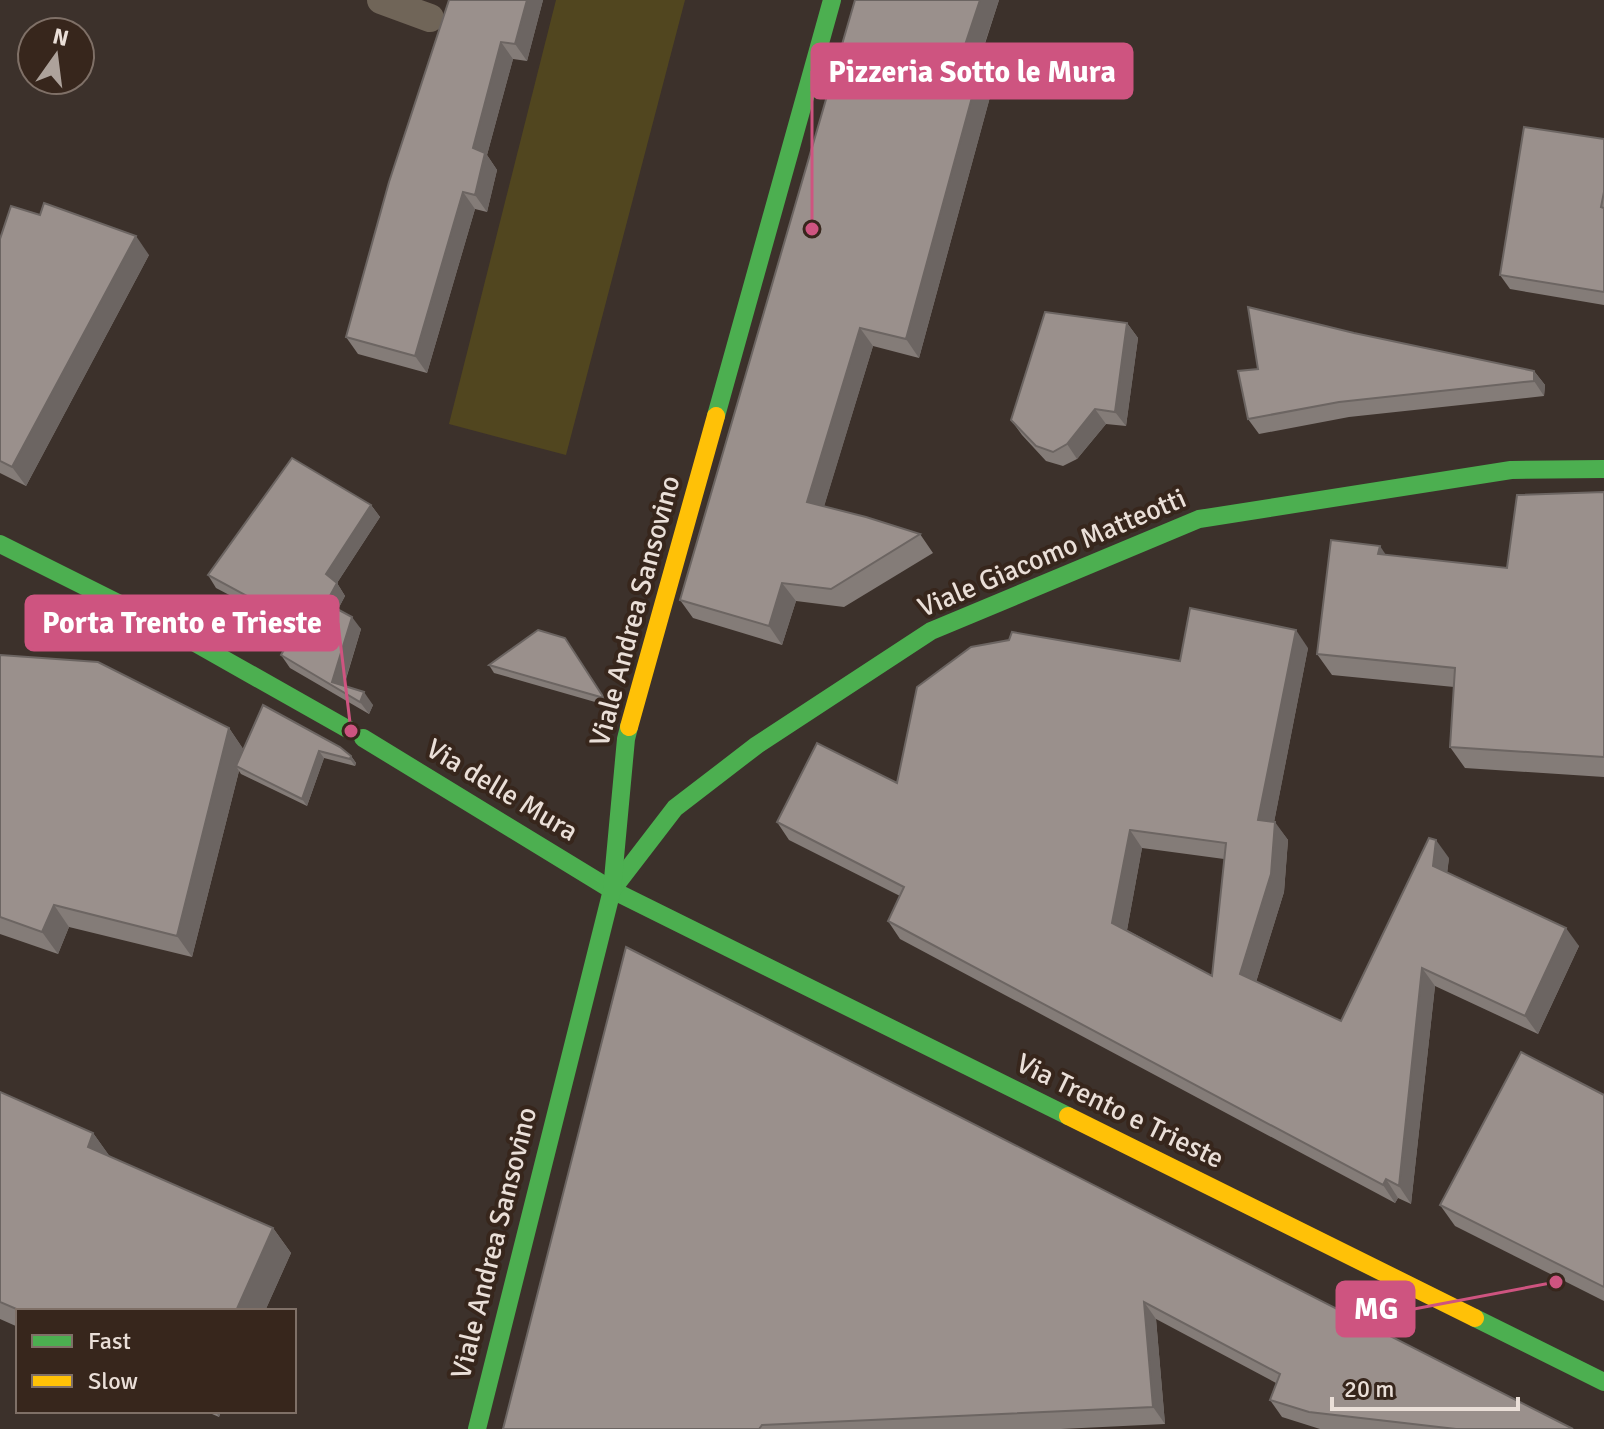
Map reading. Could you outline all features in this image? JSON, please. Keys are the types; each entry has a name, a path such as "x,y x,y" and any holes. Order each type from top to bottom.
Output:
{"main road":[{"name":"Viale Andrea Sansovino","path":"477,1429 612,890 626,739 832,0"},
{"name":"Viale Giacomo Matteotti","path":"612,890 675,808 757,745 931,631 1199,519 1511,470 1604,469"},
{"name":"Via delle Mura","path":"0,544 174,631 357,735 612,890"},
{"name":"Via Trento e Trieste","path":"612,890 1604,1382"}],"lane":[{"path":"381,0 430,18"}],"shaded area":[{"path":"556,0 685,0 566,455 449,424"}],"building":[{"path":"449,0 527,0 515,44 501,42 473,148 485,153 475,195 463,192 415,356 346,337 389,182"},
{"path":"855,0 980,0 956,72 977,79 906,339 860,328 807,502 920,534 831,589 782,583 769,626 680,600"},
{"path":"1524,127 1604,139 1601,207 1604,208 1604,292 1500,275"},
{"path":"44,203 136,236 12,467 0,461 0,239 11,206 40,215"},
{"path":"1248,307 1534,371 1534,381 1339,402 1248,419 1238,371 1258,369"},
{"path":"1045,312 1127,323 1115,412 1095,409 1067,444 1053,452 1036,446 1011,420"},
{"path":"292,458 371,505 326,574 337,583 326,603 352,617 332,682 364,692 360,702 281,655 299,624 208,575"},
{"path":"1604,492 1604,757 1450,747 1455,668 1317,654 1331,540 1380,546 1378,554 1507,568 1517,495"},
{"path":"1190,608 1296,630 1258,820 1275,822 1271,874 1240,974 1341,1021 1429,838 1436,840 1433,866 1566,928 1525,1016 1422,968 1399,1186 1386,1179 1383,1185 888,921 904,887 777,822 817,743 897,783 917,687 971,647 1009,640 1012,632 1180,661","holes":["1130,830 1226,843 1212,976 1112,923"]},
{"path":"538,630 565,638 604,698 489,665"},
{"path":"0,655 98,662 229,728 177,936 54,905 42,932 0,917"},
{"path":"263,705 340,747 351,756 350,759 319,751 302,799 236,766"},
{"path":"626,947 1573,1429 1456,1429 1309,1412 1270,1400 1280,1374 1144,1302 1153,1407 762,1425 759,1429 503,1429"},
{"path":"1521,1052 1604,1095 1604,1287 1440,1205"},
{"path":"0,1092 93,1133 88,1147 273,1228 237,1309 16,1309 0,1302"}],"traffic: fast":[{"path":"716,416 832,0"},
{"path":"612,890 675,808 757,745 931,631 1199,519 1511,470 1604,469"},
{"path":"0,544 174,631 351,731"},
{"path":"477,1429 612,890 629,727"},
{"path":"363,738 612,890 1068,1116"},
{"path":"1475,1318 1604,1382"}],"traffic: slow":[{"path":"629,727 716,416"},
{"path":"1068,1116 1475,1318"}],"place":[{"name":"Pizzeria Sotto le Mura","path":"812,229"},
{"name":"Porta Trento e Trieste","path":"351,731"},
{"name":"MG","path":"1556,1282"}]}
